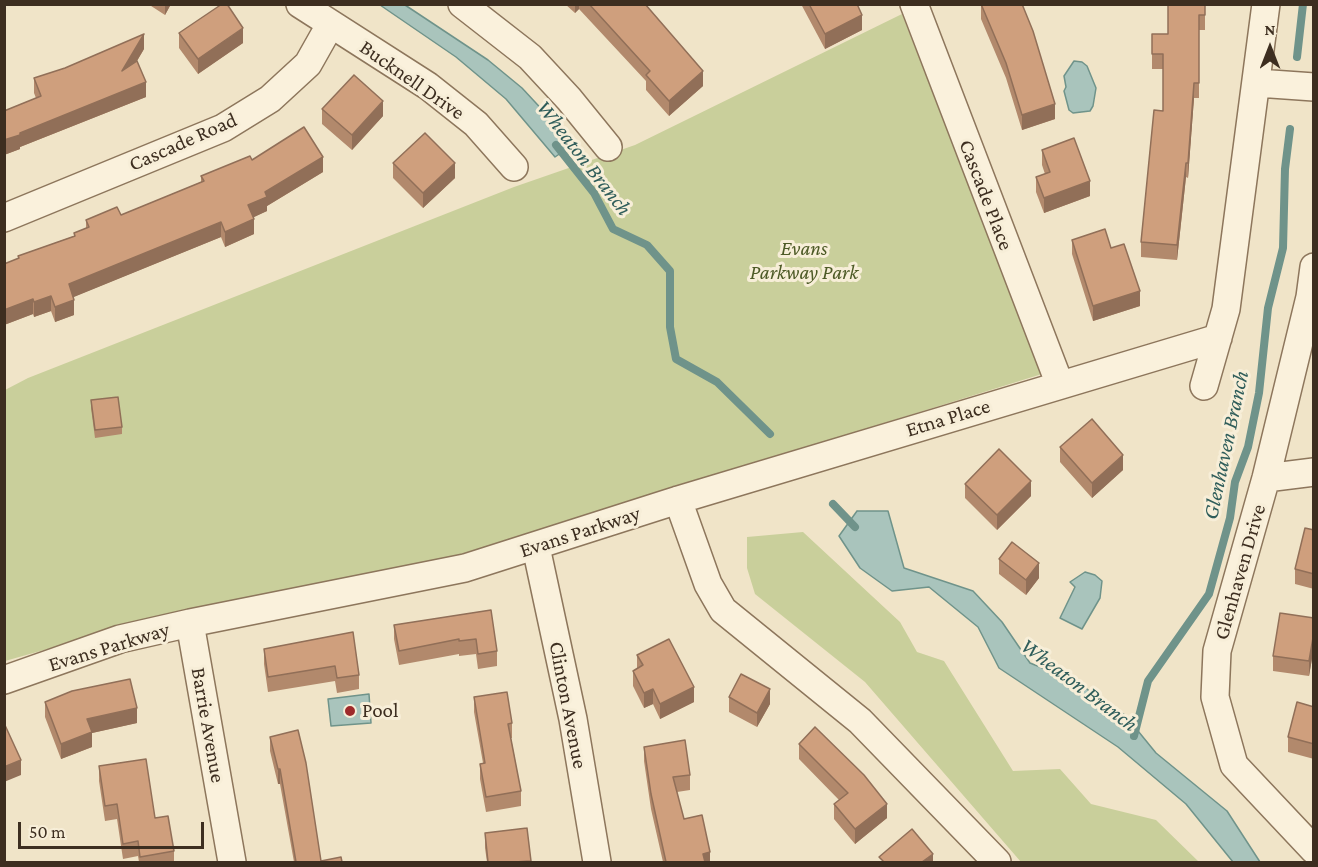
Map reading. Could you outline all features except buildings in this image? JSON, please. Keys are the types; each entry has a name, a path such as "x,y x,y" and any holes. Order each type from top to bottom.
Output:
{"street":[{"name":"Bucknell Drive","path":"300,4 428,86 476,124 514,167"},
{"path":"462,4 530,57 569,99 608,147"},
{"name":"Cascade Place","path":"914,4 1060,385"},
{"path":"1204,386 1226,309 1266,4"},
{"name":"Cascade Road","path":"4,219 223,128 270,99 308,64 330,25"},
{"path":"1257,83 1314,87"},
{"name":"Glenhaven Drive","path":"1311,843 1234,765 1215,697 1217,651 1266,478 1310,297 1314,267"},
{"name":"Etna Place","path":"678,500 1218,338"},
{"path":"1266,478 1314,472"},
{"path":"678,500 708,584 723,610 860,721 997,862"},
{"name":"Evans Parkway","path":"4,680 120,639 465,568 678,500"},
{"name":"Clinton Avenue","path":"536,547 573,719 597,862"},
{"name":"Barrie Avenue","path":"190,623 232,862"}],"green space":[{"name":"Evans Parkway Park","path":"902,14 1042,374 476,550 424,564 175,613 5,661 5,390 28,378 514,187 635,145"},
{"path":"803,532 900,622 917,652 944,661 1013,771 1060,769 1091,804 1156,820 1199,862 1021,862 865,682 755,594 747,568 747,537"}],"water":[{"path":"380,5 405,5 488,60 522,88 574,144 555,157 506,99 456,57"},
{"path":"1074,61 1082,62 1087,66 1096,88 1090,111 1073,113 1069,110 1064,91 1066,87 1064,76"},
{"path":"857,511 888,511 904,568 973,591 1002,622 1030,663 1080,683 1102,702 1125,715 1156,753 1227,811 1260,862 1233,862 1186,804 1118,747 999,668 978,627 929,587 892,591 860,568 839,536"},
{"path":"1085,572 1095,575 1102,581 1100,598 1082,629 1060,618 1075,587 1070,582"},
{"name":"Pool","path":"369,694 371,723 331,726 328,699"}],"waterway":[{"name":"Glenhaven Branch","path":"1297,57 1303,4"},
{"name":"Glenhaven Branch","path":"1134,736 1148,681 1209,594 1230,518 1235,482 1248,447 1259,393 1268,308 1283,248 1285,169 1290,129"},
{"name":"Wheaton Branch","path":"556,145 594,193 613,229 647,245 670,271 670,327 676,359 717,382 770,434"},
{"name":"Wheaton Branch","path":"833,504 855,527"}],"place":[{"name":"Pool","path":"350,711"}]}
